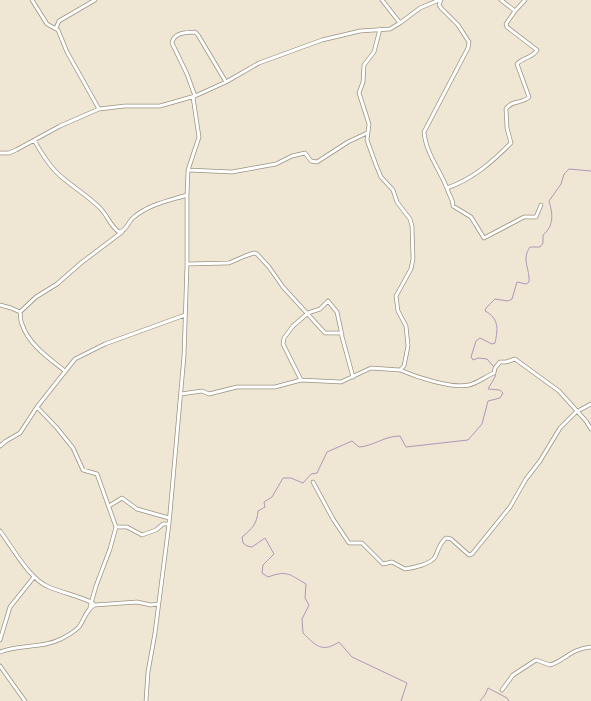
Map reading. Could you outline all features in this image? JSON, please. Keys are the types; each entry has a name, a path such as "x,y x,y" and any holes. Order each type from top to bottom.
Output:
{"street":[{"path":"32,0 47,24 56,28 67,52 99,109"},
{"path":"56,28 59,21 95,0"},
{"path":"382,0 400,23"},
{"path":"1,153 16,150 60,126 99,109 119,106 160,106 194,96 226,82 259,63 322,40 360,31 390,29 420,8 440,0 439,5 461,29 469,42 468,48 424,132 428,151 452,198 453,206 471,216 484,238 524,217 536,217 541,205"},
{"path":"502,0 515,11"},
{"path":"447,188 470,178 493,161 511,143 506,109 511,104 523,101 529,97 517,64 520,60 534,55 538,50 507,27 508,21 525,0"},
{"path":"380,30 374,52 364,65 363,82 359,93 369,124 367,140 381,177 393,190 397,202 410,219 412,226 413,259 411,269 396,296 398,311 406,326 408,346 404,366 400,370"},
{"path":"145,700 169,524 181,394 187,264 188,170 199,137 194,96 187,74 172,43 173,39 178,35 195,32 226,82"},
{"path":"188,170 232,172 276,164 292,156 305,153 311,161 317,162 348,142 367,133"},
{"path":"34,140 53,168 63,179 82,191 99,207 112,225 119,232 122,232"},
{"path":"20,312 36,297 57,284 81,263 122,232 132,218 151,206 187,195"},
{"path":"187,264 230,264 245,256 254,253 257,254 283,287 325,333 340,333 342,335"},
{"path":"301,380 284,341 293,326 308,313 320,309 328,301 337,312 353,377"},
{"path":"0,306 12,308 20,312"},
{"path":"20,312 21,323 26,333 46,355 65,371"},
{"path":"0,446 20,433 37,407 75,359 105,344 185,315"},
{"path":"181,394 202,391 209,394 236,387 275,387 301,380 341,382 371,368 400,370 441,382 462,386 494,373 495,368 500,362 515,359 553,387 586,421 591,429"},
{"path":"313,482 333,520 349,543 362,543 383,564 392,562 405,569 432,561 438,546 446,538 451,539 469,555 472,554 510,507 526,479 540,461 560,428 576,412 591,404"},
{"path":"0,652 41,646 60,639 75,630 92,602 116,526 97,474 83,470 73,448 37,407"},
{"path":"109,506 122,498 137,509 169,518"},
{"path":"116,526 126,526 142,535 156,530 163,524 169,524"},
{"path":"0,531 34,577 50,588 92,602 95,605"},
{"path":"0,640 10,608 34,577"},
{"path":"90,607 95,605 137,602 151,605 158,604"},
{"path":"502,690 513,675 536,660 550,665 571,652 582,648 591,647"},
{"path":"0,666 25,701"}],"waterway":[{"path":"494,367 487,359 478,358 473,360 471,357 476,341 480,338 492,344 495,343 497,333 496,324 493,317 485,311 486,308 495,299 508,301 512,299 517,282 526,284 529,282 526,260 527,252 530,247 540,247 543,243 543,235 549,228 552,220 549,201 561,184 564,174 569,169 591,171"},
{"path":"401,701 407,683 352,657 339,642 328,647 324,647 316,644 303,633 302,619 309,605 305,598 306,584 288,574 268,577 262,573 263,565 274,554 265,538 252,547 243,543 242,537 253,526 258,511 265,507 264,502 272,497 283,478 291,478 303,483 311,474 317,473 327,452 352,441 359,447 394,436 400,436 406,447 468,440 482,424 488,401 500,398 503,393 500,390 488,389 495,377 496,369"},
{"path":"480,701 488,688 507,698 509,701"}]}
